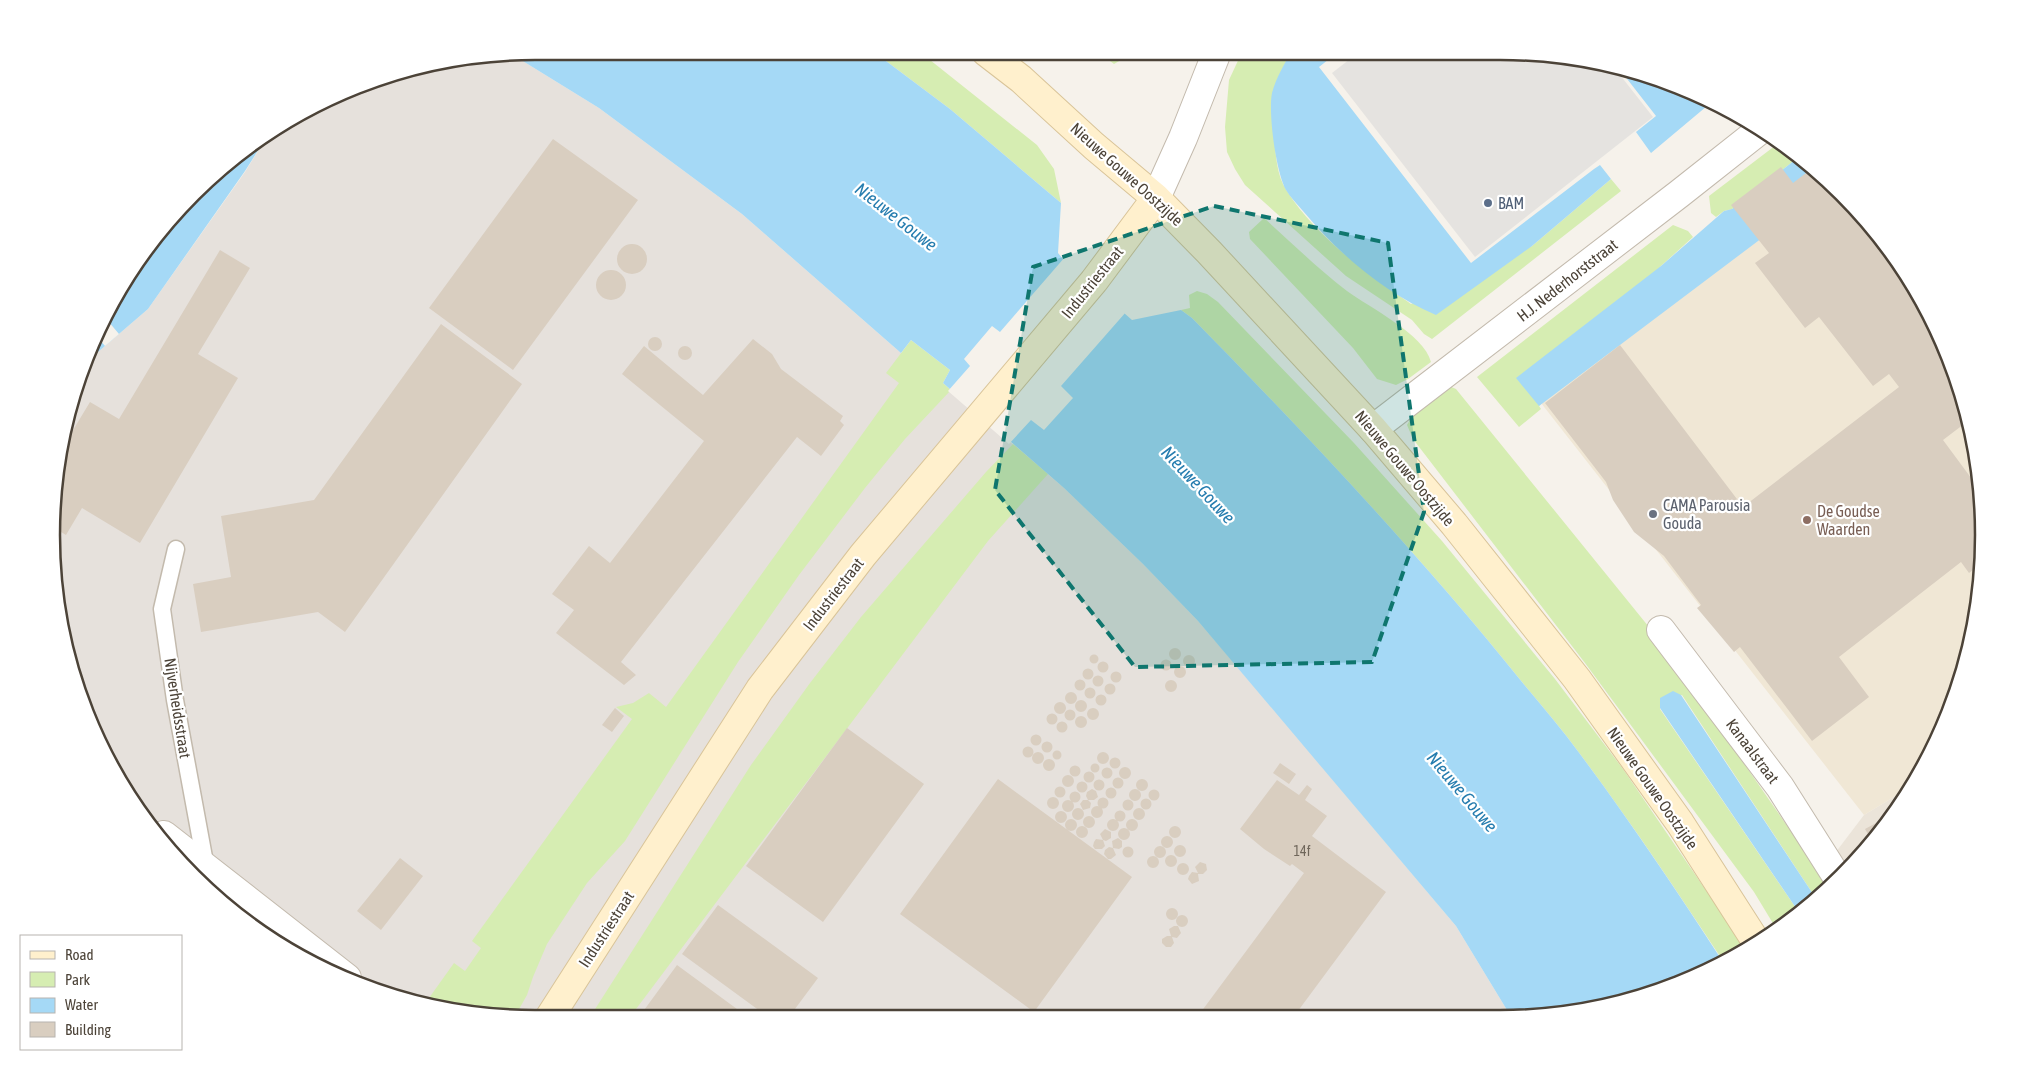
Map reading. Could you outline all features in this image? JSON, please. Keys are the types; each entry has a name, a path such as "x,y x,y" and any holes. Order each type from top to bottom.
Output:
{"main road":[{"name":"Nieuwe Gouwe Oostzijde","path":"996,60 1021,79 1094,146 1156,198 1373,428 1460,532 1577,679 1680,823 1753,937"},
{"name":"Industriestraat","path":"554,1010 760,689 863,555 974,421 1094,281 1156,198"}],"street":[{"path":"1156,198 1183,138 1213,60"},
{"name":"H.J. Nederhorststraat","path":"1373,428 1755,134"},
{"name":"Kanaalstraat","path":"1661,630 1780,787 1834,873"},
{"path":"172,840 323,960"}],"lane":[{"name":"Nijverheidsstraat","path":"176,548 162,608 176,700 206,868"}],"highlighted area":[{"path":"1214,206 1388,243 1424,512 1372,662 1135,667 995,490 1033,267"}],"shaded area":[{"path":"522,60 599,108 742,214 901,353 969,407 1064,488 1143,564 1198,621 1456,926 1507,1010 504,1009 442,1001 382,985 325,961 271,930 246,912 199,871 158,824 124,772 96,717 85,688 69,628 61,566 61,504 69,442 85,382 96,354 148,309 245,172 260,148 297,124 325,109 382,85 442,69 473,64"},
{"name":"BAM","path":"1349,60 1500,60 1562,64 1620,75 1653,117 1475,257 1332,73"},
{"name":"De Goudse Waarden","path":"1726,206 1904,286 1939,353 1950,382 1966,442 1974,504 1974,566 1966,628 1959,658 1939,717 1926,745 1898,795 1864,815 1541,403 1754,240"},
{"path":"1898,795 1857,848 1825,881 1820,873 1864,815"}],"green space":[{"path":"885,60 930,60 1037,145 1054,169 1061,203 950,109"},
{"path":"1109,60 1121,60 1114,64"},
{"path":"1238,60 1287,60 1276,84 1272,110 1276,157 1283,185 1312,224 1327,239 1360,267 1411,304 1532,246 1611,179 1621,191 1432,339 1424,334 1412,320 1346,276 1245,185 1227,152 1225,127 1229,80"},
{"path":"1774,147 1793,161 1732,209 1724,211 1716,217 1711,213 1709,196"},
{"path":"1264,218 1336,283 1395,322 1418,341 1431,362 1408,379 1396,385 1377,379 1353,348 1250,239 1249,232"},
{"path":"1673,225 1688,231 1693,237 1661,266 1539,406 1541,409 1519,427 1477,377"},
{"path":"1197,291 1207,294 1218,302 1354,443 1442,541 1555,679 1623,769 1742,943 1720,956 1599,779 1559,727 1483,634 1403,541 1278,406 1192,318 1181,310 1190,308 1189,295"},
{"path":"911,340 950,370 943,383 951,390 905,439 865,488 799,575 738,662 625,841 587,883 547,944 527,995 519,1009 473,1006 429,998 454,963 465,971 481,948 472,941 632,719 616,707 633,703 649,693 666,707 899,383 886,373"},
{"path":"1449,386 1456,389 1653,632 1825,881 1812,893 1682,695 1661,698 1660,709 1795,907 1773,923 1754,892 1585,663 1413,439 1407,425 1415,413"},
{"path":"1013,444 1048,474 988,541 635,1010 594,1010 751,765 810,683 861,617 986,472"}],"water":[{"name":"Nieuwe Gouwe","path":"522,60 885,60 950,109 1061,203 1058,253 1063,259 1132,320 1181,310 1192,318 1278,406 1403,541 1483,634 1599,779 1719,956 1682,974 1623,994 1562,1006 1507,1010 1456,926 1198,621 1143,564 1064,488 943,383 950,370 911,340 901,353 742,214 599,108"},
{"path":"1287,60 1328,60 1319,67 1471,263 1600,165 1611,179 1532,246 1436,315 1380,284 1347,257 1317,227 1286,190 1276,157 1271,114 1272,93"},
{"path":"1625,77 1653,85 1706,107 1651,153 1636,132 1656,116"},
{"path":"259,148 245,171 148,309 96,354 124,297 158,246 199,199"},
{"path":"1793,161 1824,188 1758,241 1539,406 1516,378 1661,266 1724,211 1732,209"},
{"path":"1673,691 1681,695 1812,893 1795,907 1660,708 1660,698"}],"pier":[{"path":"1065,257 1126,312 1061,386 1073,398 1044,430 1031,420 1009,444 948,391 970,366 964,359 992,326 1000,332"},
{"path":"110,323 119,334 105,346 101,342"}],"building":[{"path":"553,139 638,200 513,370 429,308"},
{"name":"De Goudse Waarden","path":"1781,167 1793,183 1806,173 1805,171 1836,199 1877,246 1895,271 1926,325 1950,382 1962,425 1943,440 1972,479 1975,535 1974,569 1969,573 1961,562 1839,657 1869,697 1812,741 1740,647 1734,652 1697,608 1701,605 1664,556 1634,532 1613,500 1606,482 1545,403 1620,345 1743,507 1899,387 1889,374 1873,386 1819,317 1805,328 1755,263 1769,253 1731,205"},
{"path":"632,244 643,248 647,259 643,270 632,274 621,270 617,259 621,248"},
{"path":"220,250 250,268 198,354 238,378 140,543 82,508 66,535 60,531 61,504 71,433 90,402 119,419"},
{"path":"611,270 622,274 626,285 622,296 611,300 600,296 596,285 600,274"},
{"path":"441,324 522,384 345,632 318,612 201,632 193,584 231,577 221,516 314,500"},
{"path":"652,337 658,337 662,344 658,351 652,351 648,347 648,341"},
{"path":"753,339 772,354 781,369 843,416 840,421 844,425 821,456 797,437 621,662 636,675 624,685 556,633 574,610 552,594 589,546 610,563 704,441 622,374 644,346 703,395"},
{"path":"682,346 688,346 692,353 688,360 682,360 678,356 678,350"},
{"path":"1175,648 1181,654 1175,660 1169,654"},
{"path":"1094,654 1099,659 1094,664 1089,659"},
{"path":"1189,655 1195,661 1189,667 1183,661"},
{"path":"1166,659 1172,665 1166,671 1160,665"},
{"path":"1103,661 1109,667 1103,673 1097,667"},
{"path":"1180,666 1186,672 1180,678 1174,672"},
{"path":"1088,668 1094,674 1088,680 1082,674"},
{"path":"1116,671 1122,677 1116,683 1110,677"},
{"path":"1098,675 1104,681 1098,687 1092,681"},
{"path":"1080,679 1086,685 1080,691 1074,685"},
{"path":"1171,680 1177,686 1171,692 1165,686"},
{"path":"1110,683 1116,689 1110,695 1104,689"},
{"path":"1090,687 1096,693 1090,699 1084,693"},
{"path":"1071,692 1077,698 1071,704 1065,698"},
{"path":"1101,694 1107,700 1101,706 1095,700"},
{"path":"1081,700 1087,706 1081,712 1075,706"},
{"path":"1060,702 1066,708 1060,714 1054,708"},
{"path":"615,708 624,716 612,732 602,725"},
{"path":"1093,708 1099,714 1093,720 1087,714"},
{"path":"1070,709 1076,715 1070,721 1064,715"},
{"path":"1052,713 1058,719 1052,725 1046,719"},
{"path":"1081,716 1087,722 1081,728 1075,722"},
{"path":"1062,721 1068,727 1062,733 1056,727"},
{"path":"847,728 924,784 823,922 746,866"},
{"path":"1036,734 1042,740 1036,746 1030,740"},
{"path":"1047,741 1053,747 1047,753 1041,747"},
{"path":"1028,746 1034,752 1028,758 1022,752"},
{"path":"1057,750 1062,755 1057,760 1052,755"},
{"path":"1038,752 1044,758 1038,764 1032,758"},
{"path":"1103,752 1109,758 1103,764 1097,758"},
{"path":"1115,757 1121,763 1115,769 1109,763"},
{"path":"1049,759 1055,765 1049,771 1043,765"},
{"path":"1095,763 1100,768 1095,773 1090,768"},
{"path":"1280,763 1296,774 1289,784 1273,773"},
{"path":"1075,765 1081,771 1075,777 1069,771"},
{"path":"1107,767 1113,773 1107,779 1101,773"},
{"path":"1125,767 1131,773 1125,779 1119,773"},
{"path":"1089,771 1095,777 1089,783 1083,777"},
{"path":"1068,775 1074,781 1068,787 1062,781"},
{"path":"1118,777 1124,783 1118,789 1112,783"},
{"path":"998,779 1132,877 1035,1010 1031,1010 900,914"},
{"path":"1099,779 1105,785 1099,791 1093,785"},
{"path":"1142,779 1148,785 1142,791 1136,785"},
{"path":"1277,780 1299,795 1307,785 1312,789 1305,800 1327,816 1312,836 1386,892 1299,1010 1202,1010 1304,873 1292,864 1290,866 1264,849 1240,829"},
{"path":"1082,781 1088,787 1082,793 1076,787"},
{"path":"1060,786 1066,792 1060,798 1054,792"},
{"path":"1111,787 1117,793 1111,799 1105,793"},
{"path":"1092,789 1096,791 1098,797 1094,800 1088,800 1087,792"},
{"path":"1135,789 1141,795 1135,801 1129,795"},
{"path":"1154,789 1160,795 1154,801 1148,795"},
{"path":"1075,791 1081,797 1075,803 1069,797"},
{"path":"1053,797 1059,803 1053,809 1047,803"},
{"path":"1103,797 1109,803 1103,809 1097,803"},
{"path":"1146,798 1152,804 1146,810 1140,804"},
{"path":"1128,799 1134,805 1128,811 1122,805"},
{"path":"1068,800 1074,806 1068,812 1062,806"},
{"path":"1083,800 1088,800 1091,803 1090,808 1083,810 1080,804"},
{"path":"1097,806 1103,812 1097,818 1091,812"},
{"path":"1078,808 1084,814 1078,820 1072,814"},
{"path":"1139,808 1145,814 1139,820 1133,814"},
{"path":"1120,810 1126,816 1120,822 1114,816"},
{"path":"1061,811 1067,817 1061,823 1055,817"},
{"path":"1089,816 1095,822 1089,828 1083,822"},
{"path":"1071,819 1077,825 1071,831 1065,825"},
{"path":"1113,819 1119,825 1113,831 1107,825"},
{"path":"1132,819 1138,825 1132,831 1126,825"},
{"path":"1879,822 1868,835 1865,829"},
{"path":"1082,826 1088,832 1082,838 1076,832"},
{"path":"1175,826 1181,832 1175,838 1169,832"},
{"path":"1124,828 1130,834 1124,840 1118,834"},
{"path":"1105,829 1111,832 1111,838 1106,841 1103,840 1100,834"},
{"path":"1167,836 1173,842 1167,848 1161,842"},
{"path":"1118,838 1122,841 1122,847 1119,849 1113,848 1112,841"},
{"path":"1096,839 1103,840 1105,846 1102,849 1095,849 1093,846"},
{"path":"1178,845 1182,845 1186,851 1182,857 1178,857 1174,853 1174,849"},
{"path":"1128,846 1134,852 1128,858 1122,852"},
{"path":"1160,846 1166,852 1160,858 1154,852"},
{"path":"1109,847 1113,848 1116,855 1108,859 1104,854 1105,850"},
{"path":"1169,855 1173,855 1177,861 1173,867 1169,867 1165,863 1165,859"},
{"path":"1153,856 1159,862 1153,868 1147,862"},
{"path":"400,858 423,876 381,930 357,911"},
{"path":"1200,862 1206,864 1207,870 1203,874 1198,874 1199,881 1192,884 1188,879 1189,876 1192,872 1198,873 1195,867"},
{"path":"1183,863 1189,869 1183,875 1177,869"},
{"path":"718,905 818,978 794,1010 758,1010 682,954"},
{"path":"1172,908 1178,914 1172,920 1166,914"},
{"path":"1182,915 1188,921 1182,927 1176,921"},
{"path":"1178,926 1181,933 1177,938 1172,937 1174,943 1171,947 1166,947 1162,943 1162,939 1171,936 1169,929"},
{"path":"677,965 737,1009 736,1010 644,1010"}],"place":[{"name":"BAM","path":"1488,203"},
{"name":"CAMA Parousia Gouda","path":"1653,514"},
{"name":"De Goudse Waarden","path":"1807,520"}]}
